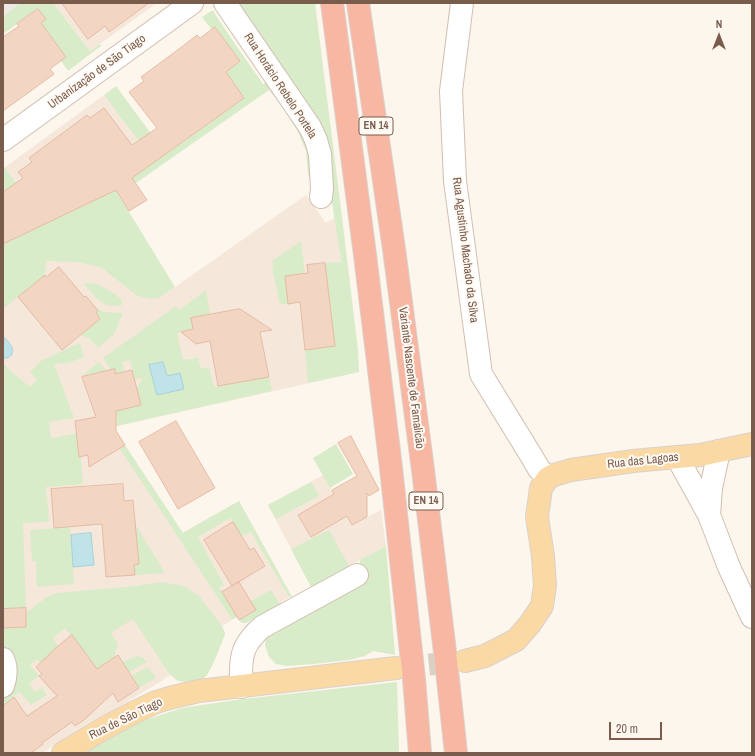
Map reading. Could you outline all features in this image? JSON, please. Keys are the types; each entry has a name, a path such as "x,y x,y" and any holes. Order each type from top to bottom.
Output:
{"highway":[{"name":"EN 14","path":"332,3 390,461 414,679 420,753"},
{"name":"Variante Nascente de Famalicão","path":"358,3 395,257 430,530 456,753"}],"main road":[{"name":"Rua das Lagoas","path":"545,483 554,475 571,470 719,451 752,444"},
{"path":"465,661 486,656 516,640 530,624 542,606 545,586 543,556 537,517 545,483"},
{"name":"Rua de São Tiago","path":"63,753 133,713 173,696 396,668"}],"street":[{"name":"Urbanização de São Tiago","path":"3,140 192,3"},
{"name":"Rua Horácio Rebelo Portela","path":"225,3 310,128 316,140 320,154 321,197"},
{"name":"Rua Agustinho Machado da Silva","path":"462,3 451,91 455,181 481,374 540,469 545,483"},
{"path":"709,515 710,488 719,451"},
{"path":"677,457 709,515 729,567 752,617"},
{"path":"241,687 242,662 245,648 262,627 357,575"},
{"path":"3,659 6,674 3,686"}],"shaded area":[{"path":"3,3 45,3 3,34"},
{"path":"53,3 157,3 90,51"},
{"path":"104,95 154,162 112,192 168,292 306,195 326,223 335,218 352,350 359,372 113,427 182,533 239,501 292,597 289,597 280,604 246,623 242,623 237,617 222,626 225,633 224,637 160,682 109,713 88,723 42,753 3,753 3,706 38,676 3,634 3,187 35,229 43,218 4,168"},
{"path":"323,475 352,525 381,510 386,546 311,587 268,505"}],"green space":[{"path":"20,3 53,3 90,51 100,44 101,46 68,71 61,61 66,57 41,23 46,19 38,9 3,34 3,17"},
{"path":"233,3 315,3 358,350 359,372 308,383 305,350 335,346 325,263 341,262 323,142"},
{"path":"211,11 214,11 263,84 272,79 305,130 314,188 308,174 306,151 298,132 283,107 269,90 118,194 175,287 159,298 149,299 136,295 101,267 78,262 46,261 45,275 3,309 3,244 35,229 3,187 3,166 47,223 88,204 95,184 104,196 154,162 104,95 116,86 166,154 244,98 225,72 240,61 215,27 212,30 202,17"},
{"path":"301,241 305,273 285,276 288,304 280,304 272,268 274,268 272,261"},
{"path":"87,283 97,284 109,290 121,299 122,305 115,306 104,304 84,285"},
{"path":"206,290 210,314 191,318 193,329 177,333 183,360 198,358 201,369 209,367 214,387 269,377 272,391 116,426 115,369 111,370 103,358 176,306 179,310","holes":["130,360 135,379 143,378 137,388 128,388 122,362","163,362 166,377 150,365"]},
{"path":"95,307 104,312 123,313 114,334 98,348 90,339 81,335 100,319 96,313 98,311"},
{"path":"80,343 84,357 68,363 54,364 74,418 49,422 51,438 85,432 78,444 79,457 81,457 83,484 46,487 49,522 23,523 26,608 3,609 3,363 30,387 37,380 30,372 42,360"},
{"path":"99,362 107,371 82,377 84,374"},
{"path":"336,444 353,474 330,488 313,458"},
{"path":"125,445 183,533 239,501 292,597 289,597 251,532 241,536 230,518 198,537 224,585 219,587 237,617 232,619 120,449"},
{"path":"311,482 319,496 276,519 268,505"},
{"path":"135,524 165,573 135,575 134,565 139,564"},
{"path":"70,527 74,584 37,587 36,561 32,561 30,530"},
{"path":"329,530 349,566 311,587 291,549"},
{"path":"386,546 395,655 373,651 365,656 349,660 287,666 276,664 269,657 265,645 266,636 360,584 360,560"},
{"path":"162,582 184,586 199,596 222,626 225,633 212,666 203,679 187,682 178,681 170,675 133,619 111,633 118,644 114,659 97,669 65,628 53,638 58,646 45,667 37,659 30,665 39,676 29,684 35,692 42,688 47,695 31,705 19,692 3,706 3,697 9,687 5,650 3,647 3,628 25,627 26,613 47,597 57,593 136,586"},
{"path":"271,590 280,604 246,623 242,623 239,620 256,610 251,601"},
{"path":"137,656 142,657 147,662 129,672 122,662"},
{"path":"148,667 156,678 139,688 131,676"},
{"path":"397,682 399,753 85,753 109,737 145,720 182,708 243,699"}],"water":[{"path":"3,336 10,344 13,351 7,358 3,358"},
{"path":"163,362 167,376 180,373 184,389 157,395 149,365"},
{"path":"91,533 94,565 73,567 71,535"}],"building":[{"path":"62,3 149,3 109,32 105,26 88,39"},
{"path":"38,9 46,19 41,23 66,57 50,69 54,74 3,111 3,37 19,26 17,24"},
{"path":"215,27 240,61 226,72 244,98 132,178 147,200 129,211 116,190 3,244 3,192 23,178 18,172 32,162 29,158 87,115 90,118 104,108 132,145 157,128 129,92 144,81 141,77 197,35 200,38"},
{"path":"325,263 335,346 305,350 300,302 288,304 285,276 308,273 307,265"},
{"path":"59,267 98,311 96,313 100,319 62,350 18,297 45,275 46,277"},
{"path":"240,309 272,330 260,332 269,377 218,386 210,341 196,344 181,332 193,329 191,318"},
{"path":"115,369 115,374 132,370 141,405 116,411 116,431 125,445 89,467 88,455 79,457 75,421 96,417 82,377"},
{"path":"176,421 215,488 178,509 139,442"},
{"path":"351,436 379,490 369,496 367,493 367,517 352,525 347,516 311,537 298,515 334,494 332,490 357,476 338,443"},
{"path":"123,484 124,501 133,500 139,564 134,565 135,575 106,577 102,524 54,528 51,489"},
{"path":"233,522 250,550 254,548 265,566 232,586 204,540"},
{"path":"239,582 256,610 239,620 222,592"},
{"path":"26,608 26,627 3,628 3,609"},
{"path":"72,635 97,669 118,655 139,688 118,702 113,693 84,720 75,726 72,722 42,743 43,744 31,753 3,753 3,706 14,697 27,716 57,696 39,676 42,674 36,667"}],"tunnel":[{"path":"396,668 465,661"}]}
